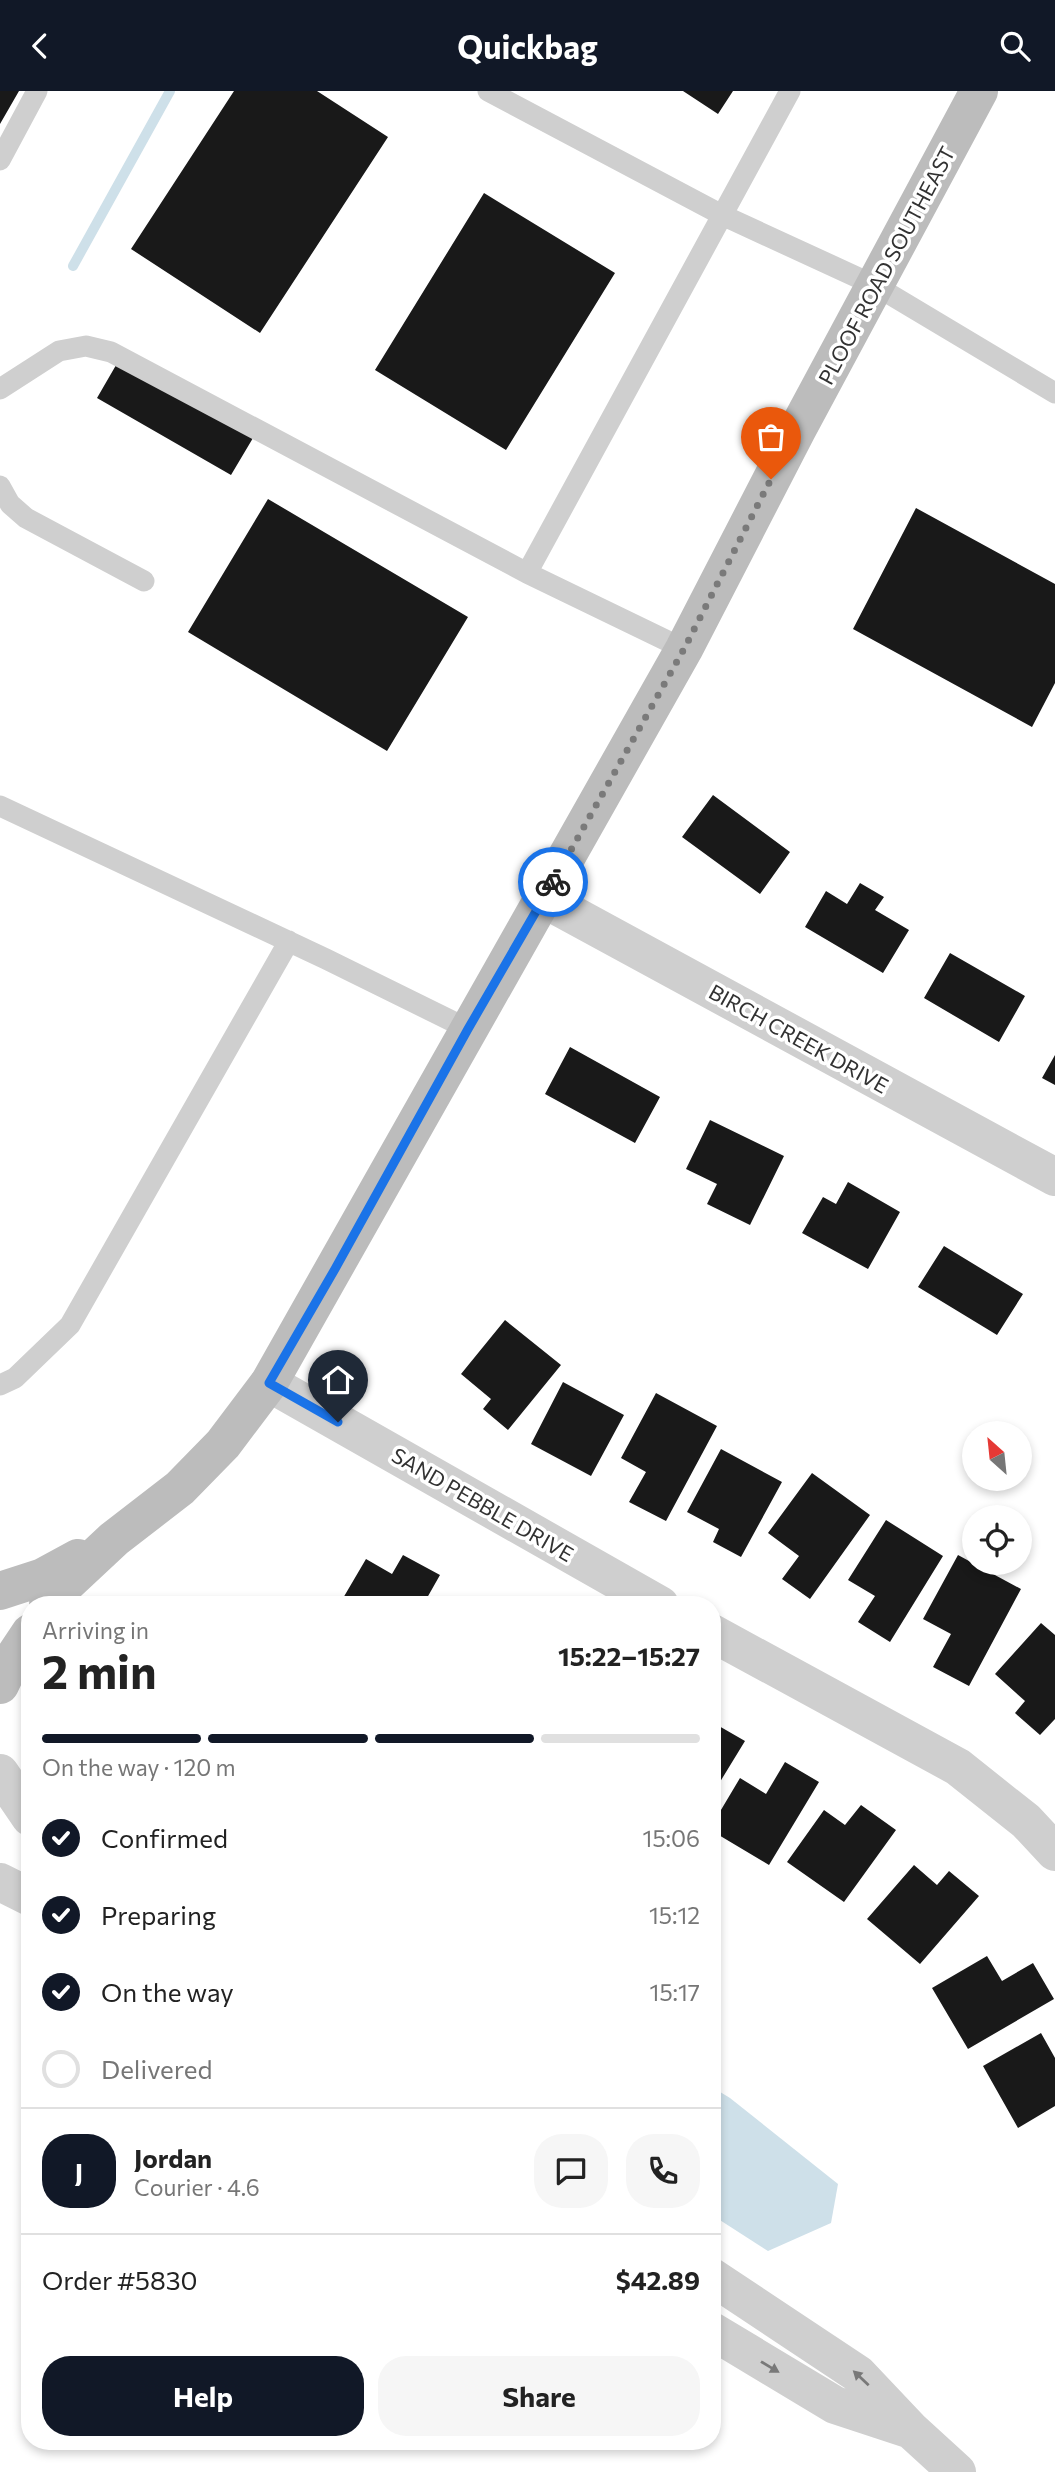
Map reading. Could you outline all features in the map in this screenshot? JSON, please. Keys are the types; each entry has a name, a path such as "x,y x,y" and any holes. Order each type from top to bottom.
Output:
{"street":[{"name":"PLOOF ROAD SOUTHEAST","path":"53,1596 114,1539 180,1488 223,1444 269,1383 684,649 797,430 979,91"},
{"name":"BIRCH CREEK DRIVE","path":"544,899 1055,1177"},
{"name":"SAND PEBBLE DRIVE","path":"269,1383 644,1596"},
{"name":"PLOOF ROAD SOUTHEAST","path":"0,1591 44,1577 114,1539"},
{"path":"721,1638 958,1767 1026,1821 1055,1852"},
{"path":"0,1685 21,1646"},
{"path":"0,1773 21,1804"},
{"path":"0,1882 21,1892"},
{"path":"721,2283 858,2374 911,2430 957,2472"},
{"path":"721,2336 835,2405 911,2430"}],"lane":[{"path":"0,159 37,91"},
{"path":"488,91 722,215 876,286 1055,393"},
{"path":"527,573 790,91"},
{"path":"0,389 60,351 86,346 111,352 527,573 684,649"},
{"path":"0,486 10,504 26,518 144,581"},
{"path":"0,806 289,941 468,1029"},
{"path":"0,1385 15,1378 70,1325 289,941"}],"shaded area":[{"path":"721,2092 838,2184 831,2223 768,2251 721,2221"}],"building":[{"path":"0,91 19,91 0,124"},
{"path":"234,91 317,91 388,137 260,333 131,249"},
{"path":"683,91 733,91 718,114"},
{"path":"484,193 615,273 506,450 375,370"},
{"path":"119,360 253,438 231,475 97,398"},
{"path":"268,499 468,617 387,751 188,632"},
{"path":"916,508 1055,584 1055,683 1032,727 853,629"},
{"path":"713,795 790,852 760,894 682,837"},
{"path":"860,883 884,897 875,910 909,930 883,973 805,927 826,891 847,904"},
{"path":"950,953 1025,996 999,1042 924,998"},
{"path":"570,1047 660,1097 635,1143 545,1094"},
{"path":"1055,1055 1055,1085 1042,1078"},
{"path":"710,1120 784,1156 750,1225 707,1204 717,1184 686,1169"},
{"path":"848,1182 900,1212 868,1269 802,1233 823,1197 836,1204"},
{"path":"944,1246 1023,1294 997,1335 918,1287"},
{"path":"505,1320 561,1365 508,1430 483,1409 491,1399 461,1374"},
{"path":"563,1382 624,1415 591,1476 531,1444"},
{"path":"656,1393 717,1426 666,1521 629,1502 646,1472 621,1458"},
{"path":"721,1449 782,1482 741,1557 713,1542 719,1529 687,1512"},
{"path":"812,1473 870,1515 810,1599 782,1579 799,1556 768,1533"},
{"path":"886,1520 943,1556 890,1642 858,1622 875,1596 848,1580"},
{"path":"403,1555 440,1575 428,1596 344,1596 366,1559 392,1574"},
{"path":"958,1555 962,1557 962,1575 995,1575 1021,1589 969,1686 933,1667 951,1634 923,1619"},
{"path":"1041,1623 1055,1635 1055,1719 1040,1735 1015,1713 1025,1701 995,1674"},
{"path":"721,1727 745,1741 721,1780"},
{"path":"785,1762 819,1782 769,1865 721,1836 721,1810 740,1778 766,1794"},
{"path":"861,1805 896,1830 844,1902 787,1862 824,1810 845,1825"},
{"path":"914,1865 937,1885 949,1871 979,1896 920,1964 867,1919"},
{"path":"987,1956 1002,1981 1033,1963 1054,1999 968,2049 932,1988"},
{"path":"1041,2033 1055,2058 1055,2106 1018,2128 983,2066"}],"waterway":[{"path":"73,266 170,91"}],"way so far":[{"path":"553,882 684,649 771,479"}],"route":[{"path":"338,1422 269,1383 553,882"}]}
